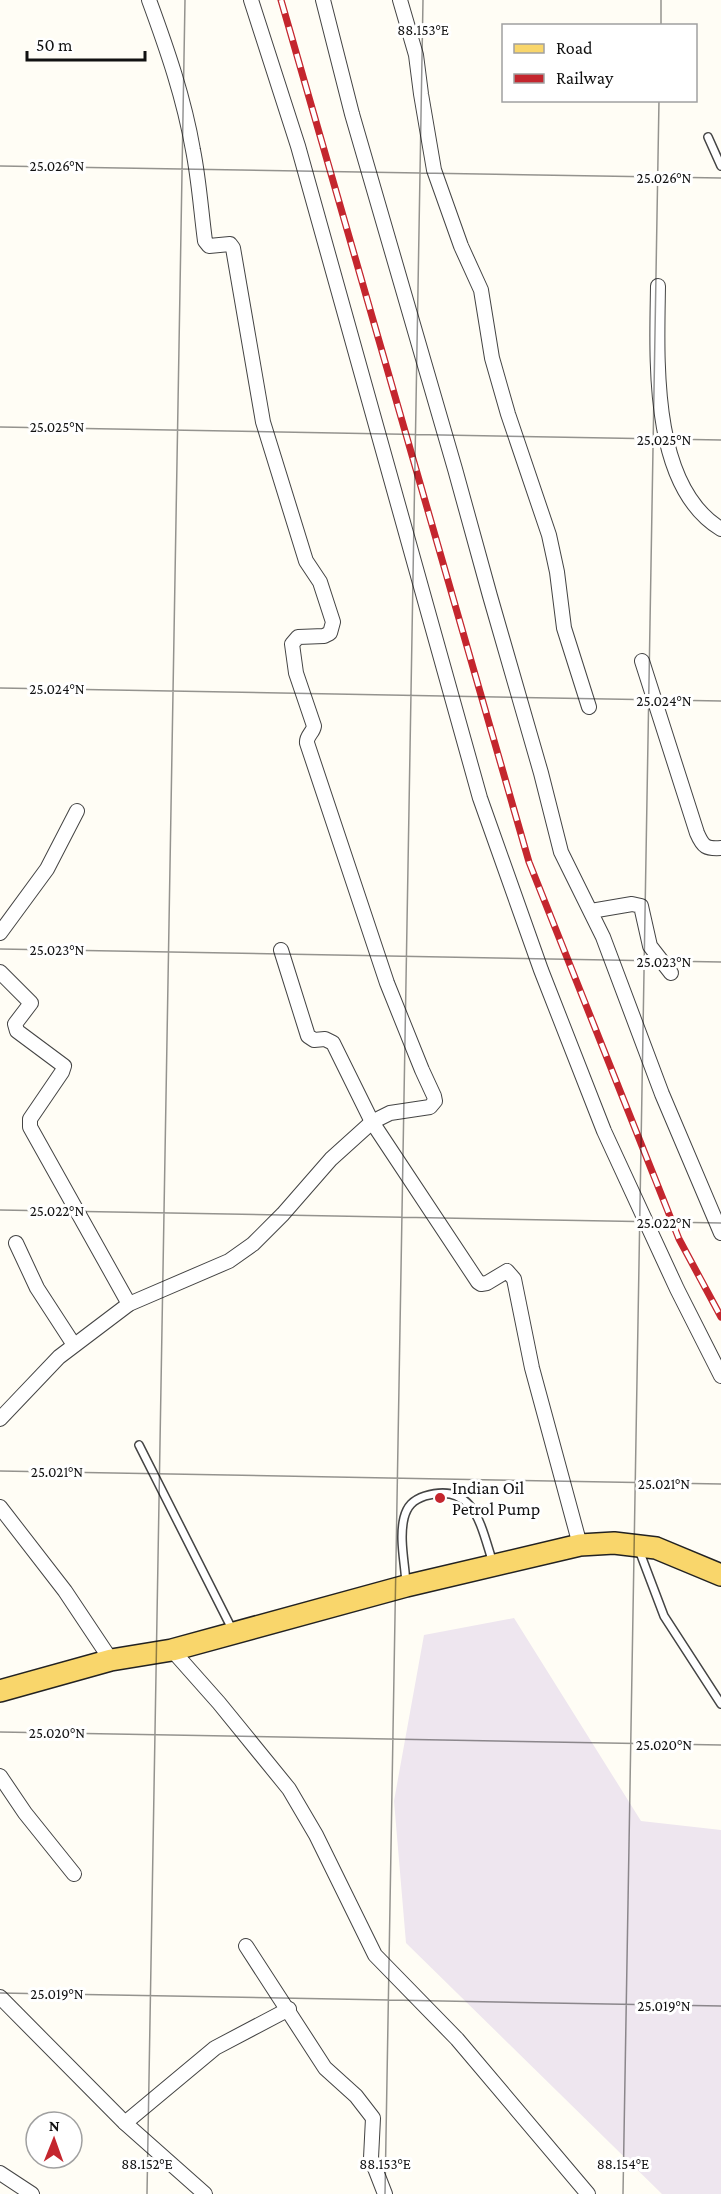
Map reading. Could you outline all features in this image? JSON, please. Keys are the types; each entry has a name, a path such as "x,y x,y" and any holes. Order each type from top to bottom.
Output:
{"main road":[{"path":"0,1690 111,1660 172,1650 406,1587 580,1545 614,1543 656,1548 721,1575"}],"street":[{"path":"0,1419 58,1358 129,1304 229,1262 253,1244 267,1232 331,1159 372,1122 390,1113 430,1107 434,1104 434,1096 387,983 307,743 314,726 296,673 292,644 298,637 324,636 330,633 333,622 320,582 306,561 263,422 233,248 226,243 209,246 205,241 200,188 184,108 178,83 149,0"},
{"path":"251,0 298,146 480,798 541,970 604,1131 677,1289 721,1376"},
{"path":"323,0 381,218 542,774 561,852 591,911 662,1094 721,1233"},
{"path":"400,0 416,55 434,170 461,246 481,290 492,358 508,414 549,535 557,572 564,628 588,707"},
{"path":"658,286 658,370 665,430 685,492 699,511 721,529"},
{"path":"642,661 701,843 708,849 721,848"},
{"path":"0,933 47,869 77,811"},
{"path":"591,911 632,904 641,906 650,946 671,973"},
{"path":"281,950 308,1036 314,1040 325,1039 333,1043 372,1122 478,1282 487,1284 507,1271 514,1279 532,1368 580,1545"},
{"path":"0,972 31,1003 15,1024 17,1031 64,1066 30,1119 30,1127 129,1304"},
{"path":"16,1243 37,1288 74,1345"},
{"path":"0,1507 65,1591 111,1660"},
{"path":"172,1650 219,1703 289,1789 316,1834 375,1955 457,2039 588,2194"},
{"path":"0,1776 25,1813 74,1874"},
{"path":"246,1946 289,2009 325,2068 356,2096 373,2118 371,2158 385,2194"},
{"path":"0,1997 125,2122 205,2194"},
{"path":"125,2122 215,2048 289,2009"},
{"path":"0,2173 32,2194"}],"lane":[{"path":"708,137 721,166"},
{"path":"139,1445 235,1633"},
{"path":"406,1587 402,1530 404,1517 408,1506 417,1499 436,1493 450,1492 463,1498 472,1506 494,1566"},
{"path":"637,1545 664,1616 721,1704"}],"shaded area":[{"path":"514,1618 641,1821 721,1830 721,2194 662,2194 406,1943 394,1801 424,1635"}],"railway":[{"path":"281,0 529,862 679,1239 721,1317"}],"place":[{"name":"Indian Oil Petrol Pump","path":"440,1498"}]}
